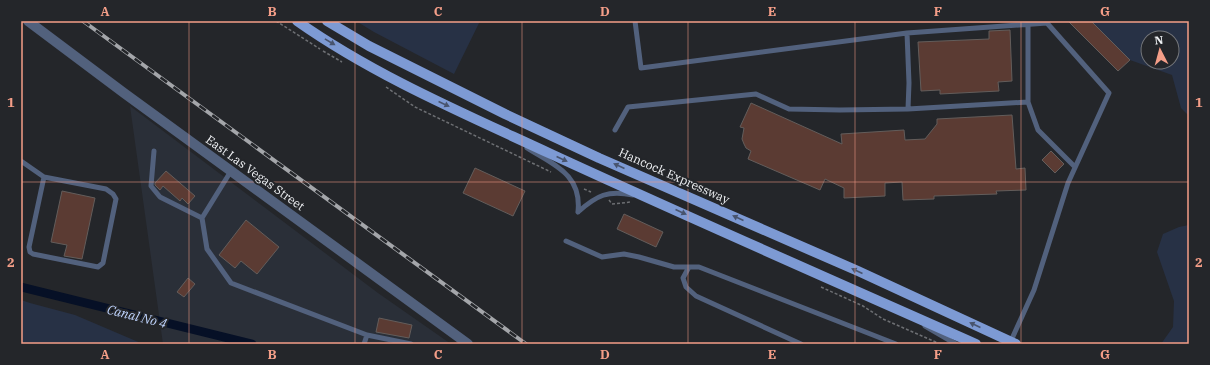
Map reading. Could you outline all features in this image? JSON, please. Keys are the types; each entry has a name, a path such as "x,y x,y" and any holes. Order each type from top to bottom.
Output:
{"main road":[{"path":"297,21 361,60 422,94 653,200 976,344"},
{"name":"Hancock Expressway","path":"327,21 369,46 505,114 599,158 858,271 1012,343"}],"street":[{"name":"East Las Vegas Street","path":"28,21 231,172 468,344"}],"lane":[{"path":"635,21 641,68 907,33 1047,23 1109,93 1068,183 1034,290 1012,343"},
{"path":"1028,24 1028,102 1038,130 1075,167"},
{"path":"907,33 910,83 908,109"},
{"path":"615,130 628,107 756,94 789,109 908,109 1028,102"},
{"path":"496,128 568,174 578,192 578,212 594,199 606,194 630,195 653,200"},
{"path":"154,152 151,186 160,197 202,218"},
{"path":"21,161 44,177 106,190 113,194 116,199 103,263 101,266 98,267 33,254 30,252 44,177"},
{"path":"231,172 202,218 207,249 231,283 366,335 411,344"},
{"path":"566,241 602,257 624,254 674,267 699,267 896,344"},
{"path":"689,267 683,278 686,287 696,296 801,344"},
{"path":"891,307 956,344"},
{"path":"364,344 366,335"}],"shaded area":[{"path":"356,21 480,21 454,74"},
{"path":"1091,21 1189,21 1189,116 1181,108 1172,75 1158,70 1180,70 1180,30 1140,30 1140,64 1130,60"},
{"path":"130,106 378,293 451,344 163,344"},
{"path":"1189,225 1189,344 1161,344 1173,327 1174,301 1157,252 1163,234 1179,227"},
{"path":"21,300 75,315 143,344 21,344"}],"building":[{"path":"1068,21 1091,21 1130,60 1118,71"},
{"path":"1010,30 1012,81 998,82 999,91 940,94 940,90 921,91 918,42 989,39 989,31"},
{"path":"751,103 842,144 841,134 904,130 905,140 925,139 937,124 937,119 1012,115 1016,169 1025,168 1026,190 996,191 997,194 934,196 934,199 903,200 902,182 885,183 885,196 844,198 844,188 825,179 820,190 748,159 751,151 746,148 744,144 742,139 744,128 740,127"},
{"path":"1051,151 1064,164 1055,173 1042,160"},
{"path":"475,168 525,191 513,216 463,193"},
{"path":"166,171 195,196 188,204 182,198 180,201 163,186 160,190 155,185 155,183"},
{"path":"62,191 95,198 82,259 64,256 67,245 51,242"},
{"path":"624,214 663,232 656,247 617,229"},
{"path":"246,220 279,247 257,274 241,261 235,268 219,255"},
{"path":"188,278 195,284 184,297 177,292"},
{"path":"379,318 412,325 409,338 376,332"}],"waterway":[{"name":"Canal No 4","path":"21,287 252,344"}],"railway":[{"path":"83,21 526,344"}]}
